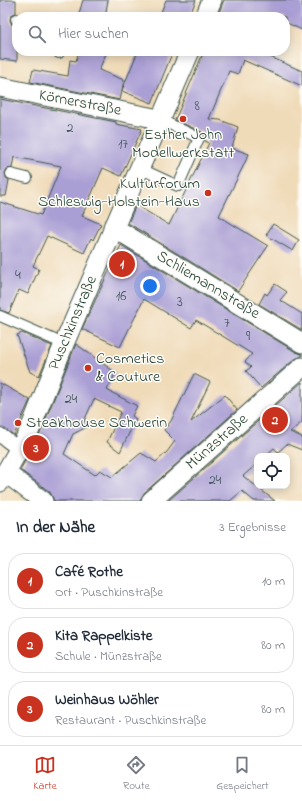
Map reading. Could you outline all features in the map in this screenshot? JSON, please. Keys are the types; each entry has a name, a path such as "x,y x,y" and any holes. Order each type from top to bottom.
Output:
{"street":[{"path":"206,12 212,0"},
{"name":"Puschkinstraße","path":"3,478 29,432 113,227 188,56"},
{"name":"Körnerstraße","path":"0,87 159,119"},
{"name":"Schliemannstraße","path":"113,227 302,343"},
{"name":"Münzstraße","path":"151,501 302,367"},
{"path":"0,435 20,450"},
{"path":"3,478 43,501"}],"lane":[{"path":"139,168 178,186 199,138 159,119"},
{"path":"11,174 27,178"},
{"path":"0,316 64,344"}],"building":[{"path":"0,0 16,0 16,12 12,12 10,20 12,25 12,56 17,56 17,61 0,59"},
{"path":"83,0 108,0 106,12 79,12"},
{"path":"166,0 196,0 191,12 161,12"},
{"path":"224,0 302,0 302,30 290,24 290,12 219,12"},
{"path":"78,56 105,56 99,70 124,80 122,90 136,56 171,56 152,103 122,91 120,100 30,82 33,70 68,76 70,60 76,61"},
{"path":"202,56 268,56 302,71 302,86 243,60 238,74 229,71 209,119 220,120 238,127 232,148 249,154 219,216 268,246 238,291 128,223 136,205 169,225 209,143 205,141 205,137 202,132 175,120"},
{"path":"0,99 116,122 116,124 142,129 121,176 103,168 82,216 101,224 93,240 91,238 84,253 47,236 33,266 39,269 28,294 19,290 9,313 0,310 0,202 41,215 61,166 14,157 12,168 7,169 5,173 6,178 9,180 6,196 0,196"},
{"path":"273,224 299,240 293,251 266,235"},
{"path":"121,245 296,352 302,354 302,356 295,359 261,388 246,371 251,367 245,362 252,354 196,320 191,328 144,299 120,347 82,329"},
{"path":"275,284 287,292 280,300 302,314 302,330 259,304 265,293 267,295"},
{"path":"22,333 52,346 39,376 30,372 17,335"},
{"path":"76,344 116,373 107,390 137,406 132,416 136,419 120,452 107,442 121,412 94,399 84,421 91,425 73,434 64,454 95,475 100,470 112,477 141,453 156,462 167,452 175,441 164,430 171,421 194,374 210,382 191,422 225,395 237,410 144,493 140,501 54,501 50,492 20,470 39,436"},
{"path":"302,382 302,422 290,432 302,437 302,450 287,444 278,452 274,448 268,453 254,453 254,467 243,476 254,485 254,489 260,489 275,501 254,501 242,491 230,501 168,501"},
{"path":"0,383 30,400 14,435 0,427"}],"place":[{"name":"Esther John Modellwerkstatt","path":"183,119"},
{"name":"Kulturforum Schleswig-Holstein-Haus","path":"208,193"},
{"name":"Café Rothe","path":"122,264"},
{"name":"Cosmetics & Couture","path":"88,368"},
{"name":"Kita Rappelkiste","path":"275,420"},
{"name":"Steakhouse Schwerin","path":"18,423"},
{"name":"Weinhaus Wöhler","path":"36,448"}]}
